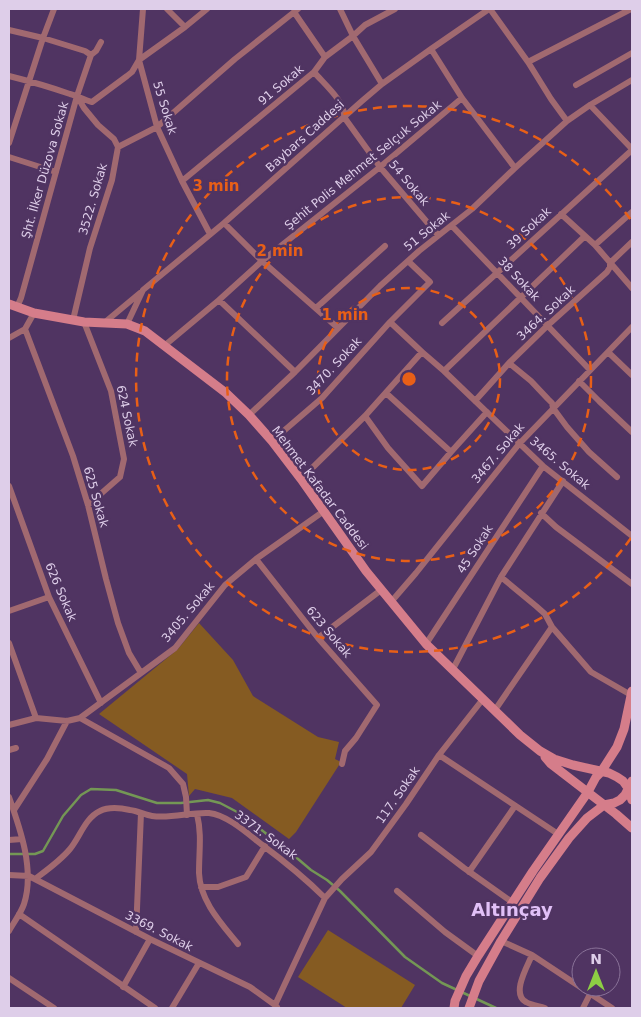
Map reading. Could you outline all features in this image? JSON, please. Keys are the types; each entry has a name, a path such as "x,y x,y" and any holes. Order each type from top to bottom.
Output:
{"main road":[{"name":"Mehmet Kafadar Caddesi","path":"13,305 34,313 84,322 128,324 145,331 226,393 272,441 366,571 426,644 520,735 540,751 564,763 609,774 630,785"},
{"path":"453,1006 466,976 478,956 616,747 624,729 632,693"},
{"name":"Mehmet Kafadar Caddesi","path":"540,751 551,764 632,828"},
{"path":"630,785 632,800"},
{"path":"469,1008 479,981 540,878 569,838 587,818 604,805 620,800 630,785"}],"street":[{"path":"9,143 54,9"},
{"name":"55 Sokak","path":"143,9 139,60 157,127 182,181 210,234"},
{"path":"167,9 185,27"},
{"path":"9,76 78,96 92,102 132,72 139,60 207,9"},
{"path":"340,9 353,36 382,84"},
{"name":"91 Sokak","path":"182,181 314,72 325,57 365,25 395,9"},
{"path":"490,9 567,121"},
{"name":"Baybars Caddesi","path":"104,323 224,223 382,84 490,9"},
{"path":"528,62 631,9"},
{"path":"78,96 84,108 98,125 114,139 118,147 157,127 235,59 296,10 325,57"},
{"path":"9,30 43,38 85,51 91,55"},
{"name":"Şht. İlker Düzova Sokak","path":"13,305 21,298 78,96 91,55 96,51 101,42"},
{"path":"431,49 462,98 515,168"},
{"path":"576,85 632,53"},
{"name":"54 Sokak","path":"314,72 336,97 343,108 344,117 380,167 438,235"},
{"name":"51 Sokak","path":"249,415 295,372 380,286 438,235 472,209 567,121 632,80"},
{"name":"Şehit Polis Mehmet Selçuk Sokak","path":"164,346 219,300 262,260 380,167 462,98"},
{"path":"590,105 632,150"},
{"name":"3522. Sokak","path":"73,320 90,248 112,180 118,147"},
{"name":"39 Sokak","path":"442,323 632,150"},
{"path":"9,157 56,172"},
{"path":"594,245 632,212"},
{"path":"561,214 594,245 632,288"},
{"path":"224,223 338,328"},
{"name":"38 Sokak","path":"452,226 590,370"},
{"path":"444,371 584,236"},
{"name":"3464. Sokak","path":"475,401 509,363 607,272 610,263 632,242"},
{"path":"316,308 385,246"},
{"name":"3470. Sokak","path":"272,441 322,398 390,322 430,282 408,261"},
{"name":"Baybars Caddesi","path":"128,324 143,290"},
{"path":"219,300 295,372"},
{"path":"9,338 25,329 34,313"},
{"name":"624 Sokak","path":"84,322 111,391 124,459 120,477 88,505"},
{"name":"3465. Sokak","path":"390,322 543,466 632,536"},
{"name":"3467. Sokak","path":"391,602 416,574 519,444 632,327"},
{"name":"625 Sokak","path":"25,329 88,505 118,623 129,653 141,673"},
{"path":"301,479 365,416 422,352"},
{"path":"608,352 632,375"},
{"path":"509,363 531,381 552,403 553,408 567,427 589,452 616,477"},
{"path":"579,380 632,432"},
{"path":"386,393 451,452"},
{"path":"365,416 388,448 422,486 487,412"},
{"name":"45 Sokak","path":"426,644 543,466"},
{"path":"453,669 501,578 563,481"},
{"name":"626 Sokak","path":"9,486 49,597 101,703"},
{"name":"3405. Sokak","path":"9,725 36,718 66,721 80,718 175,648 225,586 256,559 324,511"},
{"path":"541,513 556,527 632,584"},
{"name":"623 Sokak","path":"256,559 318,638 378,705 345,751 342,764"},
{"path":"501,578 545,614 552,627 592,672 632,693"},
{"path":"318,638 381,590"},
{"path":"9,611 49,597"},
{"path":"495,710 552,627"},
{"path":"9,642 36,718"},
{"name":"117. Sokak","path":"276,1006 325,898 371,852 439,755 483,699"},
{"path":"80,718 169,768 183,784 187,815"},
{"path":"14,810 47,759 66,721"},
{"path":"439,755 558,834"},
{"path":"9,796 32,878 24,904 9,931"},
{"path":"469,872 515,806"},
{"name":"3371. Sokak","path":"32,878 69,851 87,822 101,810 113,808 164,817 209,814 219,816 243,830 308,881 325,898"},
{"path":"136,932 141,813"},
{"path":"197,814 200,833 199,874 204,897 238,944"},
{"path":"421,835 512,902"},
{"path":"9,840 22,839"},
{"path":"201,887 218,886 246,877 265,846"},
{"path":"9,876 32,878"},
{"name":"3369. Sokak","path":"32,878 250,988 276,1006"},
{"path":"397,891 445,932 478,956"},
{"path":"19,914 153,1008"},
{"path":"123,987 150,939"},
{"path":"501,941 532,955 571,981"},
{"path":"532,955 520,984 520,994 521,998 526,1002 545,1008"},
{"path":"172,1008 199,963"},
{"path":"9,978 54,1008"},
{"path":"595,997 612,1008"},
{"path":"40,1008 45,1002"}],"shaded area":[{"path":"199,623 233,660 253,696 318,737 339,742 335,759 341,762 296,832 289,839 232,798 195,789 189,796 187,774 99,714 178,649"},
{"path":"328,930 415,985 401,1008 347,1008 298,977"}],"waterway":[{"path":"9,854 35,854 43,851 63,816 81,795 91,789 116,790 157,803 208,800 220,803 241,814 311,870 327,880 405,957 442,983 496,1008"}],"district":[{"name":"Altınçay","path":"512,910"}]}
